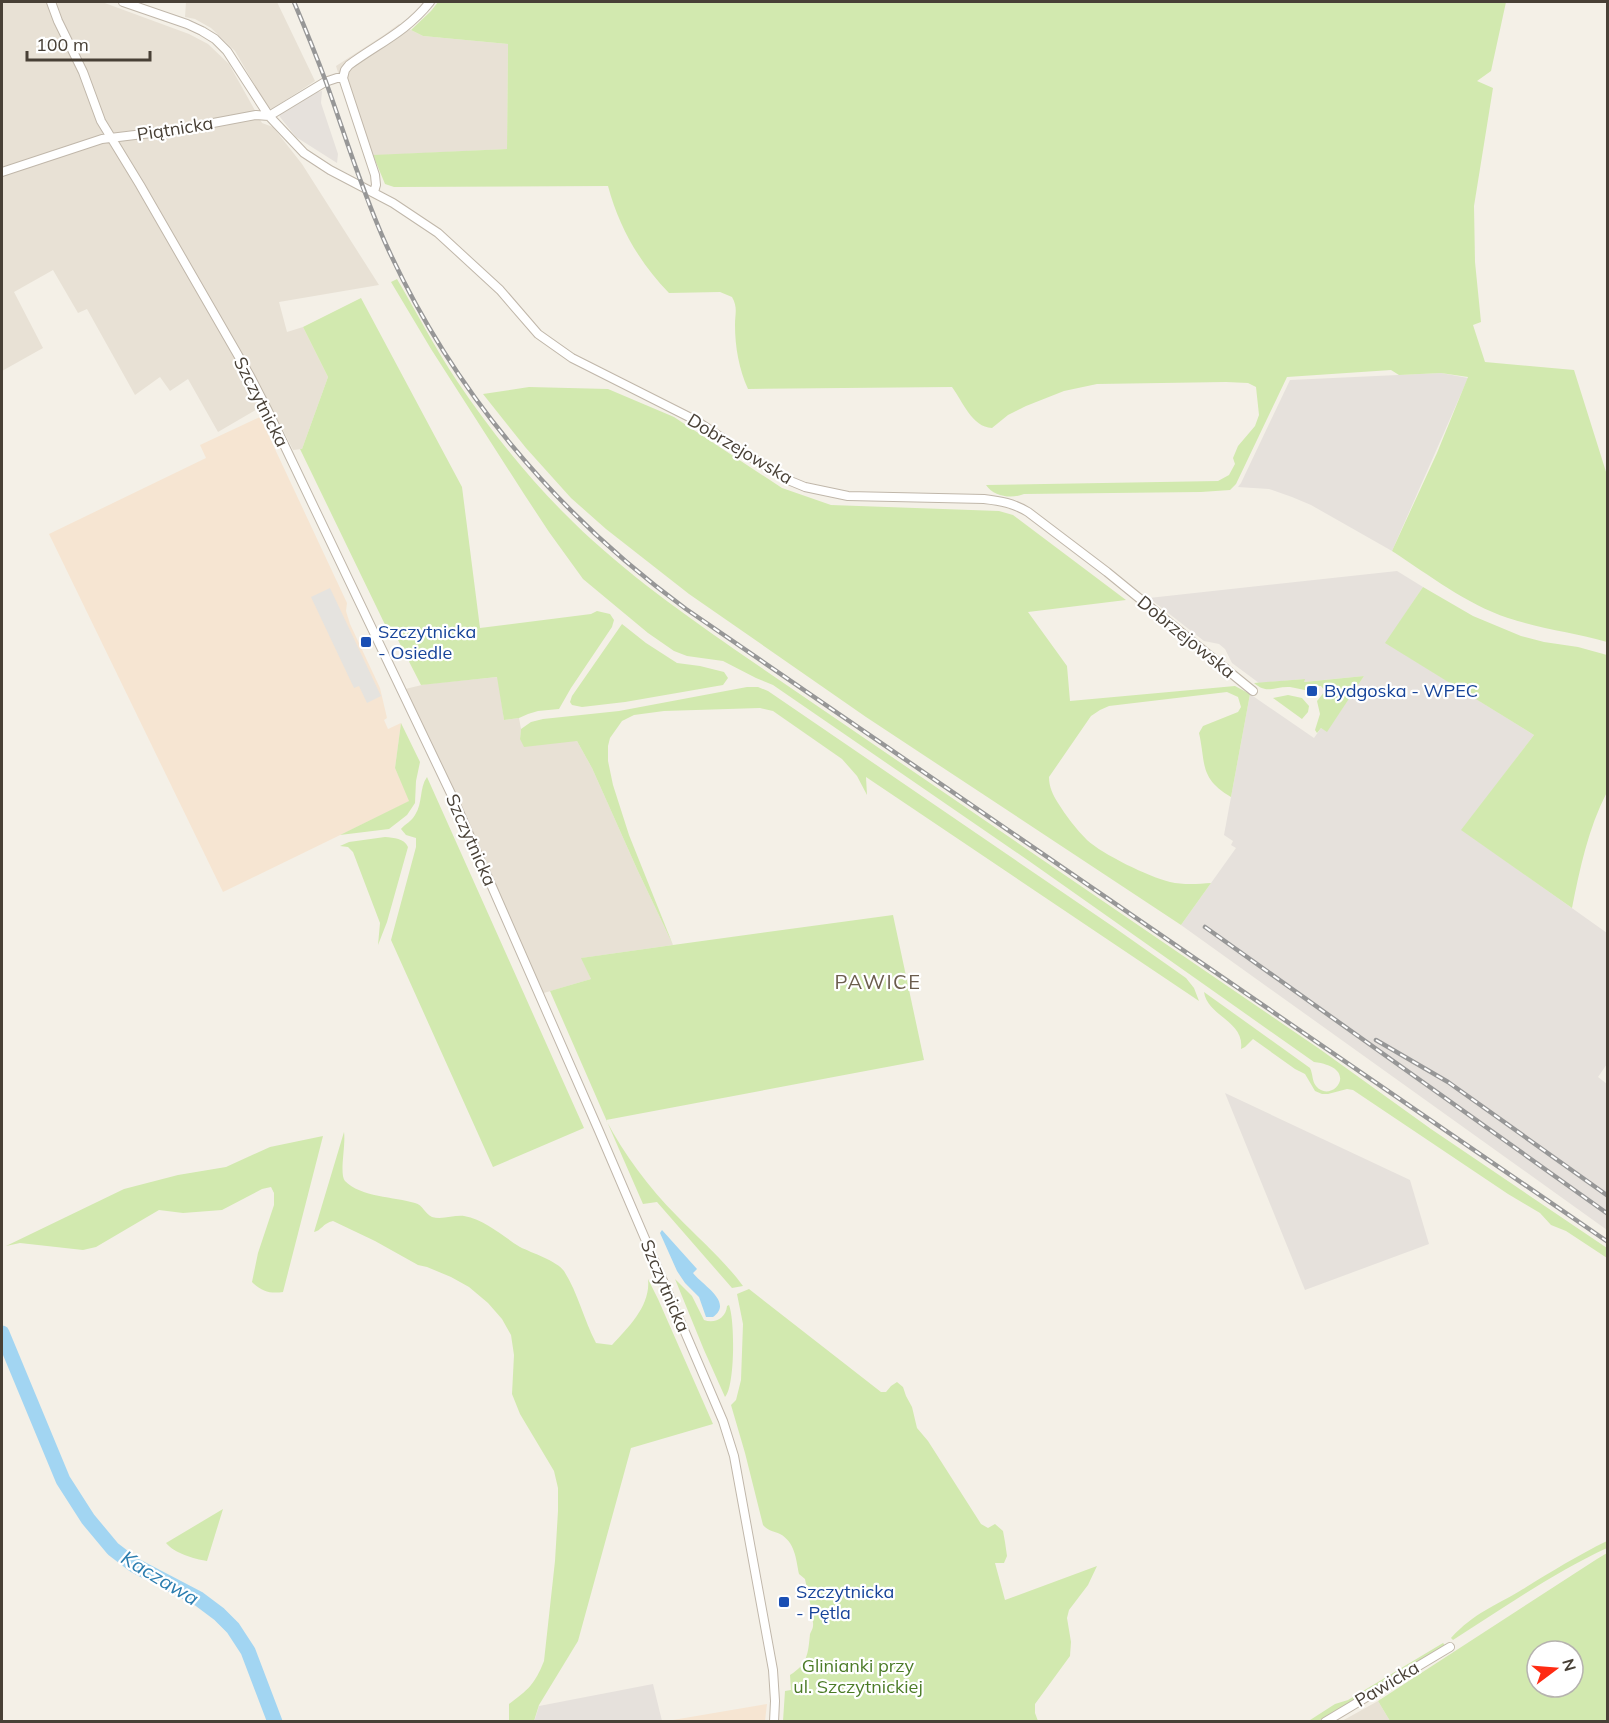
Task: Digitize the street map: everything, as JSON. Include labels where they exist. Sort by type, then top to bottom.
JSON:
[{"type":"street","name":"Szczytnicka","points":[[51,2],[111,138],[250,376],[272,418],[454,800],[723,1421],[736,1466],[773,1670],[774,1722]]},
{"type":"street","name":"Dobrzejowska","points":[[123,2],[187,24],[215,39],[232,58],[269,116],[304,153],[393,202],[438,233],[500,290],[538,334],[572,358],[695,420],[788,480],[805,487],[848,496],[984,499],[1016,505],[1107,572],[1253,691]]},
{"type":"street","points":[[374,192],[375,175],[343,78],[345,70],[404,28],[430,2]]},
{"type":"street","name":"Piątnicka","points":[[2,172],[102,139],[176,130],[256,115],[269,116],[325,82],[343,78]]},
{"type":"street","name":"Pawicka","points":[[1325,1722],[1450,1647]]},
{"type":"shaded area","points":[[2,2],[102,2],[189,34],[208,44],[229,64],[262,123],[273,127],[302,164],[379,285],[279,302],[287,332],[303,327],[328,377],[302,449],[293,450],[269,402],[218,432],[188,379],[170,391],[160,377],[135,395],[87,309],[78,313],[53,270],[14,292],[43,348],[2,371]]},
{"type":"shaded area","points":[[186,2],[277,2],[315,81],[272,109],[268,108],[235,51],[211,28],[195,19],[185,17]]},
{"type":"shaded area","points":[[399,24],[423,36],[508,44],[507,149],[364,156],[336,66]]},
{"type":"shaded area","points":[[322,91],[321,103],[338,154],[337,163],[296,137],[279,114],[312,93]]},
{"type":"shaded area","points":[[1441,373],[1468,378],[1392,551],[1311,505],[1292,497],[1269,489],[1238,487],[1290,380]]},
{"type":"shaded area","points":[[260,417],[347,603],[346,611],[350,624],[380,688],[387,718],[384,720],[388,729],[401,723],[395,768],[410,801],[223,892],[49,534],[206,458],[200,445]]},
{"type":"shaded area","points":[[1397,571],[1423,587],[1386,643],[1534,735],[1462,830],[1607,933],[1607,1064],[1598,1077],[1607,1084],[1607,1230],[1181,925],[1236,848],[1231,845],[1233,841],[1224,835],[1250,694],[1314,738],[1321,728],[1327,731],[1364,676],[1303,682],[1304,679],[1259,683],[1232,663],[1225,649],[1219,644],[1204,641],[1149,598]]},
{"type":"shaded area","points":[[330,588],[381,696],[367,703],[359,686],[354,688],[311,597]]},
{"type":"shaded area","points":[[498,677],[504,720],[519,718],[520,739],[577,741],[592,768],[673,945],[582,958],[591,979],[537,995],[397,691],[426,684]]},
{"type":"shaded area","points":[[1225,1093],[1410,1180],[1429,1244],[1305,1290]]},
{"type":"shaded area","points":[[653,1684],[662,1721],[534,1722],[539,1706]]},
{"type":"shaded area","points":[[1378,1701],[1390,1721],[1342,1721]]},
{"type":"shaded area","points":[[767,1704],[765,1721],[667,1721]]},
{"type":"green space","points":[[438,2],[1506,2],[1491,71],[1477,81],[1493,88],[1474,206],[1475,262],[1481,322],[1473,325],[1485,362],[1574,370],[1607,475],[1607,642],[1533,625],[1492,612],[1448,588],[1392,551],[1437,453],[1468,377],[1441,373],[1399,375],[1391,370],[1287,377],[1236,484],[1230,490],[1024,494],[1009,497],[994,492],[986,485],[1218,481],[1229,475],[1235,464],[1233,458],[1238,446],[1255,426],[1259,415],[1256,387],[1248,383],[1226,382],[1097,384],[1064,391],[1026,406],[1008,415],[992,428],[985,427],[973,419],[952,387],[748,389],[738,358],[735,333],[736,308],[732,297],[720,292],[669,293],[648,269],[631,243],[618,216],[608,186],[394,187],[385,184],[373,155],[507,149],[508,44],[423,36],[411,30]]},
{"type":"green space","points":[[397,279],[449,369],[507,449],[563,512],[624,568],[734,649],[1607,1248],[1607,1258],[1566,1231],[1551,1225],[1540,1213],[1353,1090],[1322,1094],[1315,1091],[1305,1074],[1253,1039],[1241,1049],[1241,1039],[1237,1032],[1212,1007],[1204,992],[1310,1068],[1316,1086],[1322,1091],[1329,1091],[1339,1083],[1340,1077],[1337,1071],[1314,1062],[1029,861],[773,685],[723,661],[687,656],[674,651],[648,633],[583,579],[549,532],[431,349],[391,282]]},
{"type":"green space","points":[[361,298],[462,487],[480,628],[591,614],[597,611],[610,614],[614,620],[612,627],[559,709],[538,711],[519,718],[504,720],[497,677],[421,685],[398,640],[391,637],[300,449],[302,449],[328,377],[303,327]]},
{"type":"green space","points":[[529,387],[608,389],[674,417],[782,488],[831,505],[999,511],[1013,515],[1126,600],[1028,612],[1067,666],[1070,701],[1235,686],[1250,694],[1231,797],[1209,777],[1199,733],[1203,726],[1238,712],[1241,707],[1238,697],[1227,692],[1109,706],[1100,710],[1091,716],[1049,777],[1053,794],[1068,818],[1087,840],[1103,852],[1138,870],[1170,882],[1211,883],[1181,925],[866,717],[689,594],[606,529],[571,498],[526,448],[483,394]]},
{"type":"green space","points":[[1423,587],[1473,616],[1521,636],[1607,655],[1607,792],[1590,834],[1572,908],[1461,830],[1534,735],[1385,643]]},
{"type":"green space","points":[[622,624],[677,663],[724,672],[728,678],[723,685],[625,702],[582,707],[572,705],[570,702],[572,696]]},
{"type":"green space","points":[[1364,676],[1327,732],[1321,728],[1317,733],[1315,730],[1320,714],[1317,701],[1325,691],[1321,686],[1315,686],[1309,691],[1290,687],[1263,689],[1254,683],[1305,679],[1304,682]]},
{"type":"green space","points":[[747,687],[758,687],[768,691],[1186,978],[1194,988],[1199,1001],[866,777],[867,795],[857,776],[842,759],[773,711],[760,708],[664,711],[634,715],[622,721],[610,738],[608,761],[613,785],[629,835],[673,945],[592,768],[577,741],[524,747],[520,739],[521,729],[531,722],[543,719],[619,711]]},
{"type":"green space","points":[[1288,695],[1302,698],[1309,706],[1308,712],[1302,719],[1273,698]]},
{"type":"green space","points":[[401,723],[420,762],[415,803],[407,815],[389,829],[340,835],[409,801],[395,768]]},
{"type":"green space","points":[[427,777],[584,1128],[493,1167],[391,940],[416,847],[416,838],[406,835],[401,829],[412,819],[419,806]]},
{"type":"green space","points":[[385,837],[401,840],[408,847],[387,922],[378,945],[380,923],[353,852],[348,847],[340,846],[349,842]]},
{"type":"green space","points":[[893,915],[924,1060],[606,1120],[550,991],[591,979],[581,958]]},
{"type":"green space","points":[[608,1123],[647,1182],[677,1216],[720,1258],[743,1286],[732,1288],[657,1202],[643,1204]]},
{"type":"green space","points":[[344,1132],[343,1177],[345,1181],[368,1193],[418,1204],[432,1217],[472,1218],[520,1247],[561,1267],[569,1279],[596,1343],[612,1345],[632,1323],[646,1298],[648,1279],[713,1424],[631,1448],[578,1641],[539,1705],[534,1721],[509,1721],[509,1704],[530,1686],[544,1661],[555,1561],[558,1488],[554,1471],[520,1414],[512,1394],[514,1355],[511,1335],[502,1319],[488,1303],[469,1287],[451,1277],[418,1265],[333,1221],[314,1232]]},
{"type":"green space","points":[[323,1136],[283,1292],[266,1291],[252,1282],[258,1253],[274,1205],[274,1193],[271,1187],[262,1189],[222,1210],[183,1213],[159,1210],[96,1247],[83,1250],[20,1243],[6,1246],[124,1189],[178,1175],[226,1167],[270,1147]]},
{"type":"green space","points":[[675,1279],[692,1296],[704,1320],[719,1319],[725,1314],[729,1305],[733,1353],[731,1381],[725,1397],[704,1350]]},
{"type":"green space","name":"Glinianki przy ul. Szczytnickiej","points":[[749,1289],[881,1392],[886,1392],[897,1382],[903,1387],[912,1407],[917,1428],[928,1441],[981,1524],[988,1528],[995,1524],[1003,1531],[1007,1556],[1004,1563],[995,1563],[1005,1600],[1097,1566],[1088,1585],[1069,1610],[1067,1618],[1071,1642],[1070,1656],[1035,1704],[1038,1721],[783,1721],[785,1691],[791,1690],[790,1675],[806,1658],[813,1622],[805,1579],[799,1574],[792,1546],[785,1537],[763,1525],[731,1405],[736,1400],[741,1380],[743,1324],[737,1294]]},
{"type":"green space","points":[[223,1509],[207,1561],[179,1553],[166,1543]]},
{"type":"green space","points":[[1607,1541],[1607,1548],[1509,1603],[1453,1640],[1451,1638],[1485,1610]]},
{"type":"green space","points":[[1607,1553],[1607,1721],[1390,1721],[1378,1701]]},
{"type":"green space","points":[[1443,1643],[1446,1646],[1318,1721],[1307,1722],[1335,1704],[1348,1700]]},
{"type":"water","points":[[662,1230],[697,1269],[693,1273],[718,1300],[719,1311],[713,1317],[706,1317],[699,1297],[677,1271],[660,1233]]},
{"type":"waterway","name":"Kaczawa","points":[[2,1333],[63,1480],[88,1519],[113,1549],[134,1565],[199,1599],[233,1628],[248,1651],[275,1722]]},
{"type":"railway","points":[[294,2],[384,240],[411,294],[441,347],[474,397],[551,490],[593,532],[638,572],[686,609],[1608,1242]]},
{"type":"railway","points":[[1205,927],[1608,1214]]},
{"type":"railway","points":[[1376,1040],[1448,1082],[1608,1196]]},
{"type":"place","name":"Szczytnicka - Osiedle","points":[[366,642]]},
{"type":"place","name":"Bydgoska - WPEC","points":[[1312,691]]},
{"type":"place","name":"Szczytnicka - Pętla","points":[[784,1602]]},
{"type":"district","name":"PAWICE","points":[[878,982]]}]
